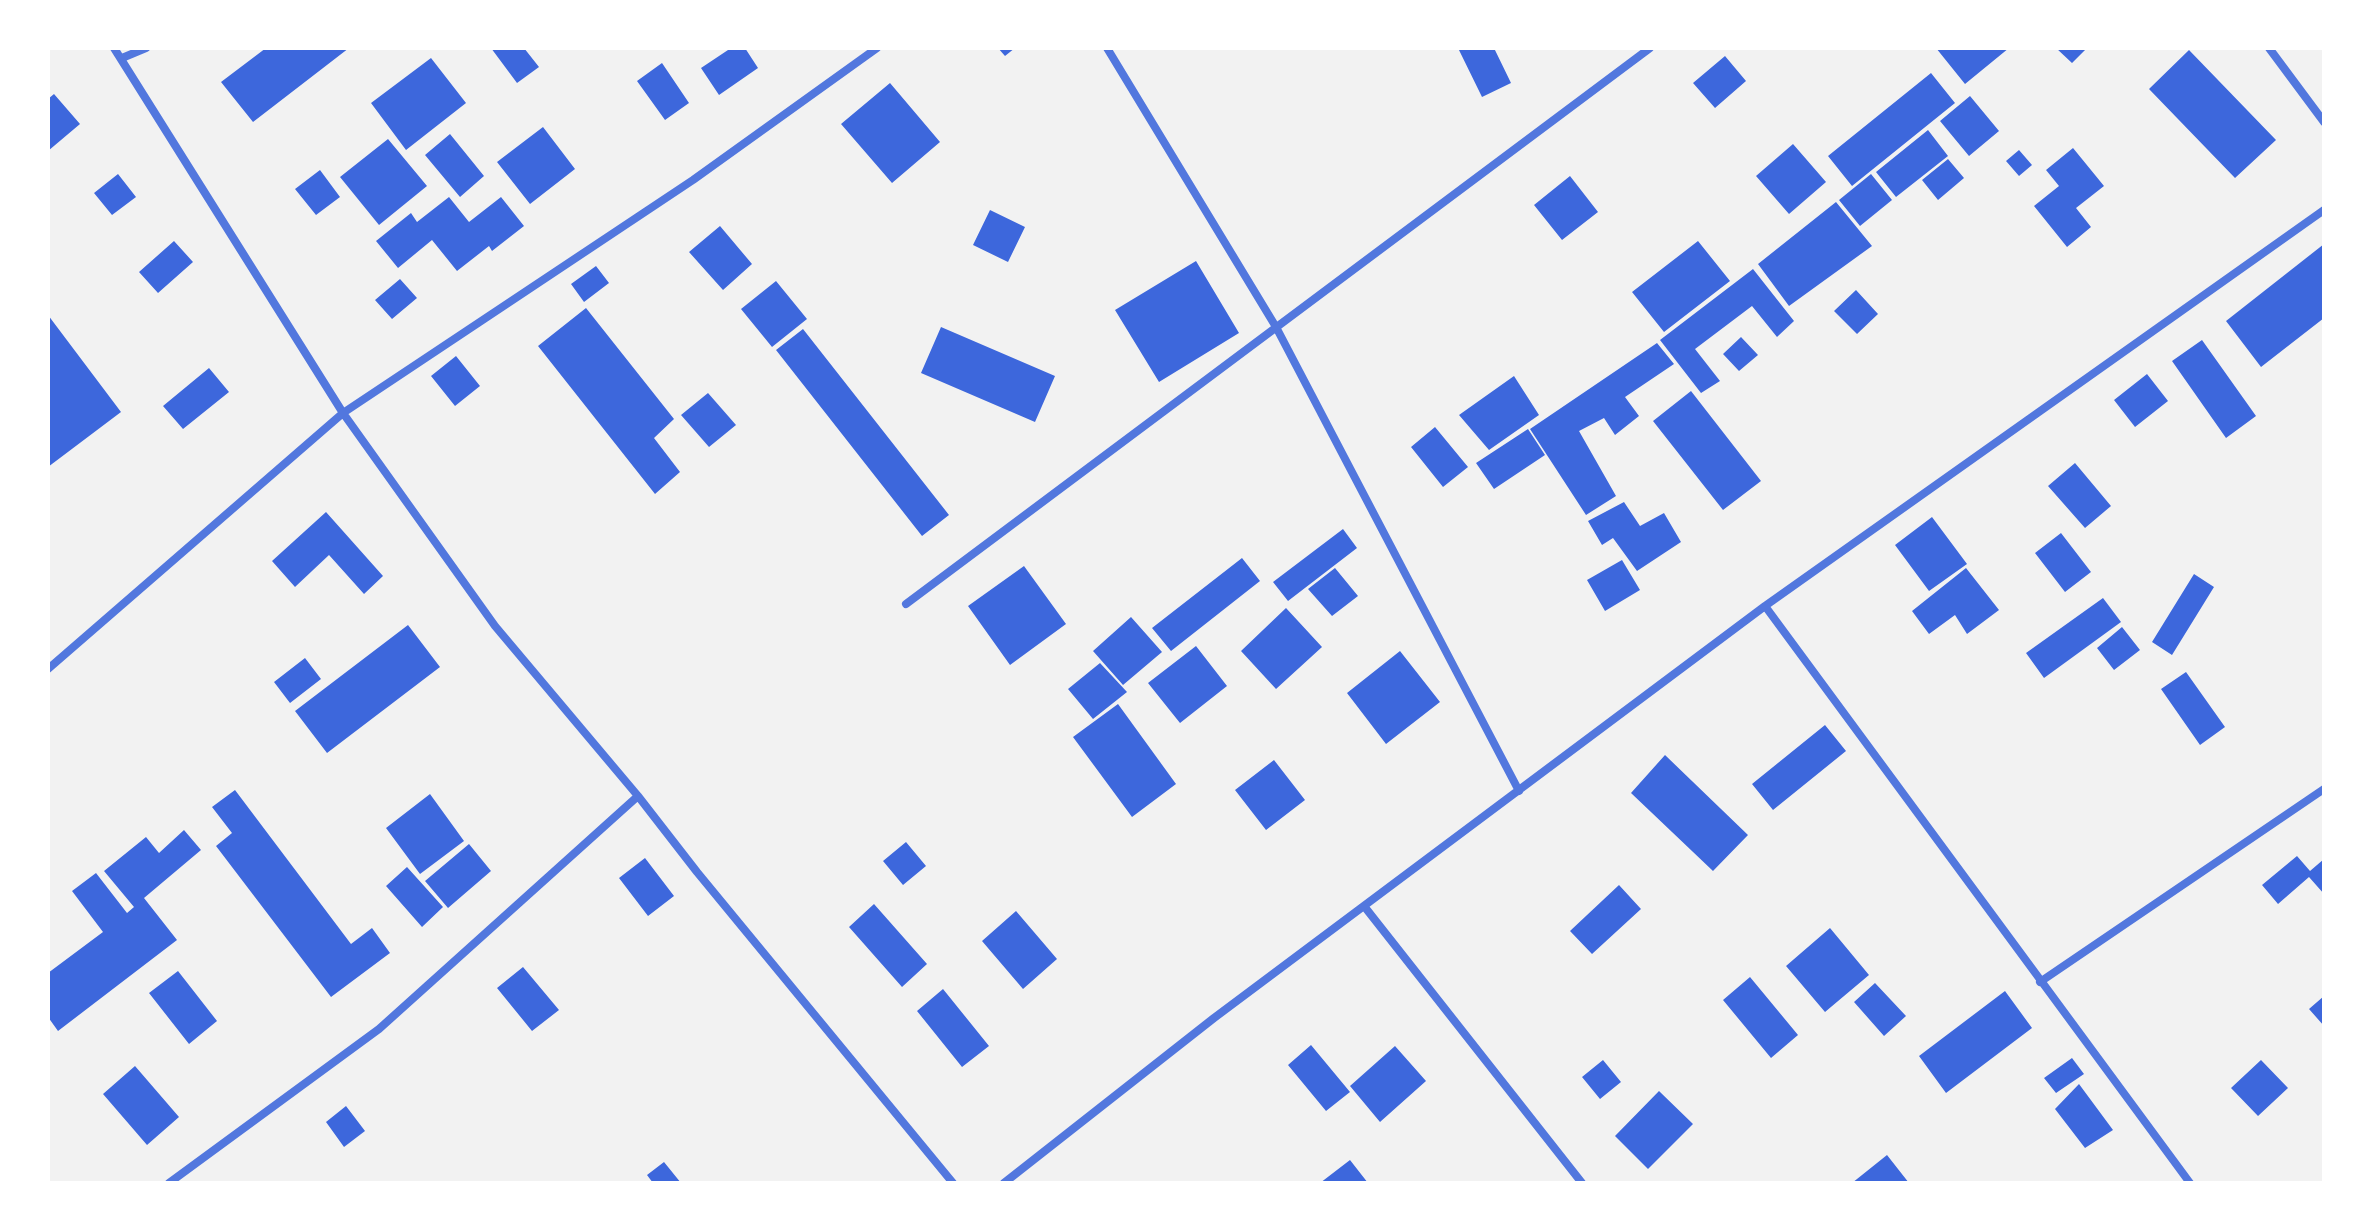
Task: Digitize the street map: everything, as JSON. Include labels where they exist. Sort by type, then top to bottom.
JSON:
[{"type":"street","points":[[114,48],[343,413],[495,626],[638,796],[953,1183]]},
{"type":"street","points":[[122,58],[146,48]]},
{"type":"street","points":[[48,669],[343,413],[693,180],[877,48]]},
{"type":"street","points":[[1107,48],[1276,327],[1519,791]]},
{"type":"street","points":[[906,604],[1650,48]]},
{"type":"street","points":[[2269,48],[2324,122]]},
{"type":"street","points":[[1004,1183],[1214,1018],[1765,606],[2324,210]]},
{"type":"street","points":[[1765,606],[2190,1183]]},
{"type":"street","points":[[2040,982],[2324,789]]},
{"type":"street","points":[[169,1183],[379,1029],[638,796]]},
{"type":"street","points":[[1364,906],[1582,1183]]},
{"type":"building","points":[[266,48],[349,48],[253,122],[221,82]]},
{"type":"building","points":[[491,48],[524,48],[539,67],[517,83]]},
{"type":"building","points":[[731,48],[745,48],[758,68],[719,95],[701,68]]},
{"type":"building","points":[[998,48],[1015,48],[1005,56]]},
{"type":"building","points":[[1458,48],[1494,48],[1511,83],[1482,97]]},
{"type":"building","points":[[1936,48],[2009,48],[1965,84]]},
{"type":"building","points":[[2056,48],[2087,48],[2072,63]]},
{"type":"building","points":[[2189,50],[2276,140],[2235,178],[2149,89]]},
{"type":"building","points":[[1725,56],[1746,81],[1715,108],[1693,83]]},
{"type":"building","points":[[431,58],[466,103],[406,150],[371,103]]},
{"type":"building","points":[[662,63],[689,103],[665,120],[637,81]]},
{"type":"building","points":[[1931,73],[1955,103],[1852,186],[1828,156]]},
{"type":"building","points":[[890,83],[940,142],[892,183],[841,124]]},
{"type":"building","points":[[54,94],[80,124],[48,151],[48,99]]},
{"type":"building","points":[[1970,96],[1999,131],[1969,156],[1940,121]]},
{"type":"building","points":[[543,127],[575,169],[530,204],[497,162]]},
{"type":"building","points":[[1928,130],[1948,156],[1896,197],[1876,172]]},
{"type":"building","points":[[450,134],[484,176],[460,197],[425,155]]},
{"type":"building","points":[[388,139],[427,186],[379,225],[340,177]]},
{"type":"building","points":[[1793,144],[1826,182],[1789,214],[1756,176]]},
{"type":"building","points":[[2073,148],[2104,186],[2076,208],[2091,227],[2067,247],[2034,206],[2059,186],[2046,170]]},
{"type":"building","points":[[2019,150],[2032,165],[2019,176],[2006,161]]},
{"type":"building","points":[[1948,159],[1964,178],[1938,200],[1922,180]]},
{"type":"building","points":[[320,170],[340,197],[316,215],[295,189]]},
{"type":"building","points":[[118,174],[136,197],[112,215],[94,193]]},
{"type":"building","points":[[1871,174],[1892,200],[1860,226],[1839,200]]},
{"type":"building","points":[[1570,176],[1598,212],[1562,240],[1534,205]]},
{"type":"building","points":[[449,197],[469,222],[501,197],[524,226],[492,251],[489,246],[457,271],[432,240],[398,268],[376,241],[411,213],[417,222]]},
{"type":"building","points":[[1836,202],[1872,246],[1789,306],[1758,264]]},
{"type":"building","points":[[990,210],[1025,227],[1008,262],[973,245]]},
{"type":"building","points":[[720,226],[752,264],[723,290],[689,252]]},
{"type":"building","points":[[174,241],[193,262],[158,293],[139,272]]},
{"type":"building","points":[[1698,241],[1730,281],[1664,332],[1632,292]]},
{"type":"building","points":[[2324,244],[2324,318],[2261,367],[2226,321]]},
{"type":"building","points":[[1196,261],[1239,333],[1159,382],[1115,310]]},
{"type":"building","points":[[596,266],[609,283],[584,302],[571,284]]},
{"type":"building","points":[[1753,269],[1794,321],[1777,337],[1752,306],[1695,349],[1720,381],[1701,393],[1660,340]]},
{"type":"building","points":[[400,279],[417,298],[392,319],[375,300]]},
{"type":"building","points":[[776,281],[807,319],[772,347],[741,309]]},
{"type":"building","points":[[1856,290],[1878,314],[1857,334],[1834,311]]},
{"type":"building","points":[[586,308],[674,419],[654,438],[680,472],[655,494],[538,346]]},
{"type":"building","points":[[48,315],[121,412],[48,467]]},
{"type":"building","points":[[941,327],[1055,376],[1035,422],[921,373]]},
{"type":"building","points":[[803,329],[949,515],[922,536],[776,350]]},
{"type":"building","points":[[1741,337],[1758,355],[1739,371],[1723,354]]},
{"type":"building","points":[[2202,340],[2256,416],[2226,438],[2172,361]]},
{"type":"building","points":[[1657,343],[1674,364],[1625,397],[1639,416],[1615,435],[1604,418],[1579,431],[1616,496],[1586,515],[1530,429]]},
{"type":"building","points":[[456,356],[480,386],[455,406],[431,376]]},
{"type":"building","points":[[209,368],[229,392],[183,429],[163,406]]},
{"type":"building","points":[[2147,374],[2168,401],[2135,427],[2114,400]]},
{"type":"building","points":[[1514,376],[1539,415],[1489,450],[1459,415]]},
{"type":"building","points":[[1691,391],[1761,481],[1723,510],[1653,421]]},
{"type":"building","points":[[708,393],[736,425],[709,447],[681,415]]},
{"type":"building","points":[[1435,427],[1468,467],[1443,487],[1411,447]]},
{"type":"building","points":[[1528,429],[1545,455],[1494,489],[1476,463]]},
{"type":"building","points":[[2075,463],[2111,506],[2085,528],[2048,486]]},
{"type":"building","points":[[1624,502],[1640,526],[1664,513],[1681,542],[1637,571],[1613,538],[1602,545],[1588,521]]},
{"type":"building","points":[[326,512],[383,576],[364,594],[329,555],[295,587],[272,561]]},
{"type":"building","points":[[1932,517],[1967,564],[1929,591],[1895,545]]},
{"type":"building","points":[[1343,529],[1357,548],[1288,601],[1273,582]]},
{"type":"building","points":[[2061,533],[2091,572],[2065,592],[2035,553]]},
{"type":"building","points":[[1242,558],[1260,581],[1171,651],[1152,628]]},
{"type":"building","points":[[1622,560],[1640,590],[1605,611],[1587,580]]},
{"type":"building","points":[[1024,566],[1066,624],[1010,665],[968,606]]},
{"type":"building","points":[[1335,568],[1358,596],[1332,616],[1308,589]]},
{"type":"building","points":[[1966,568],[1999,610],[1967,634],[1955,615],[1929,634],[1912,611]]},
{"type":"building","points":[[2194,574],[2214,587],[2172,655],[2152,642]]},
{"type":"building","points":[[2103,598],[2121,622],[2044,678],[2026,653]]},
{"type":"building","points":[[1286,608],[1322,647],[1276,689],[1241,651]]},
{"type":"building","points":[[1131,617],[1162,652],[1123,685],[1093,651]]},
{"type":"building","points":[[408,625],[440,667],[327,753],[295,711]]},
{"type":"building","points":[[2122,627],[2140,650],[2114,670],[2097,648]]},
{"type":"building","points":[[1196,646],[1227,686],[1180,723],[1148,683]]},
{"type":"building","points":[[1400,651],[1440,702],[1386,744],[1347,693]]},
{"type":"building","points":[[305,658],[321,679],[290,703],[274,682]]},
{"type":"building","points":[[1100,663],[1127,692],[1093,719],[1068,689]]},
{"type":"building","points":[[2186,672],[2225,727],[2200,745],[2161,689]]},
{"type":"building","points":[[1118,704],[1176,784],[1132,817],[1073,737]]},
{"type":"building","points":[[1825,725],[1846,751],[1773,810],[1752,784]]},
{"type":"building","points":[[1665,755],[1748,835],[1713,871],[1631,793]]},
{"type":"building","points":[[1274,760],[1305,800],[1266,830],[1235,790]]},
{"type":"building","points":[[235,790],[351,944],[372,928],[390,953],[331,997],[216,846],[232,833],[212,807]]},
{"type":"building","points":[[430,794],[464,841],[420,874],[386,828]]},
{"type":"building","points":[[184,830],[201,850],[144,898],[177,940],[58,1031],[48,1017],[48,973],[103,932],[72,891],[96,873],[127,913],[134,907],[104,871],[146,837],[159,853]]},
{"type":"building","points":[[906,842],[926,866],[903,885],[883,861]]},
{"type":"building","points":[[469,844],[491,871],[448,908],[425,881]]},
{"type":"building","points":[[2297,856],[2310,871],[2324,859],[2324,894],[2309,877],[2278,904],[2262,885]]},
{"type":"building","points":[[645,858],[674,896],[648,916],[619,878]]},
{"type":"building","points":[[407,867],[443,907],[422,927],[386,886]]},
{"type":"building","points":[[1619,885],[1641,909],[1592,954],[1570,931]]},
{"type":"building","points":[[874,904],[927,964],[902,987],[849,927]]},
{"type":"building","points":[[1016,911],[1057,959],[1023,989],[982,941]]},
{"type":"building","points":[[1830,928],[1869,975],[1825,1012],[1786,966]]},
{"type":"building","points":[[523,967],[559,1010],[532,1031],[497,988]]},
{"type":"building","points":[[178,971],[217,1021],[189,1044],[149,993]]},
{"type":"building","points":[[1750,977],[1798,1035],[1771,1058],[1723,1000]]},
{"type":"building","points":[[1875,983],[1906,1016],[1884,1036],[1854,1002]]},
{"type":"building","points":[[943,989],[989,1046],[962,1067],[917,1011]]},
{"type":"building","points":[[2005,991],[2032,1028],[1946,1093],[1919,1056]]},
{"type":"building","points":[[2324,996],[2324,1026],[2309,1009]]},
{"type":"building","points":[[1311,1045],[1350,1092],[1326,1111],[1288,1065]]},
{"type":"building","points":[[1395,1046],[1426,1081],[1380,1122],[1350,1086]]},
{"type":"building","points":[[2072,1058],[2084,1074],[2056,1093],[2044,1078]]},
{"type":"building","points":[[1603,1060],[1621,1082],[1600,1099],[1582,1077]]},
{"type":"building","points":[[2261,1060],[2288,1088],[2258,1116],[2231,1088]]},
{"type":"building","points":[[135,1066],[179,1117],[147,1145],[103,1094]]},
{"type":"building","points":[[2079,1084],[2113,1130],[2085,1148],[2055,1109]]},
{"type":"building","points":[[1659,1091],[1693,1124],[1648,1169],[1615,1136]]},
{"type":"building","points":[[346,1106],[365,1131],[344,1147],[326,1122]]},
{"type":"building","points":[[1887,1155],[1909,1183],[1852,1183]]},
{"type":"building","points":[[1350,1160],[1368,1183],[1320,1183]]},
{"type":"building","points":[[664,1162],[681,1183],[653,1183],[647,1175]]}]
